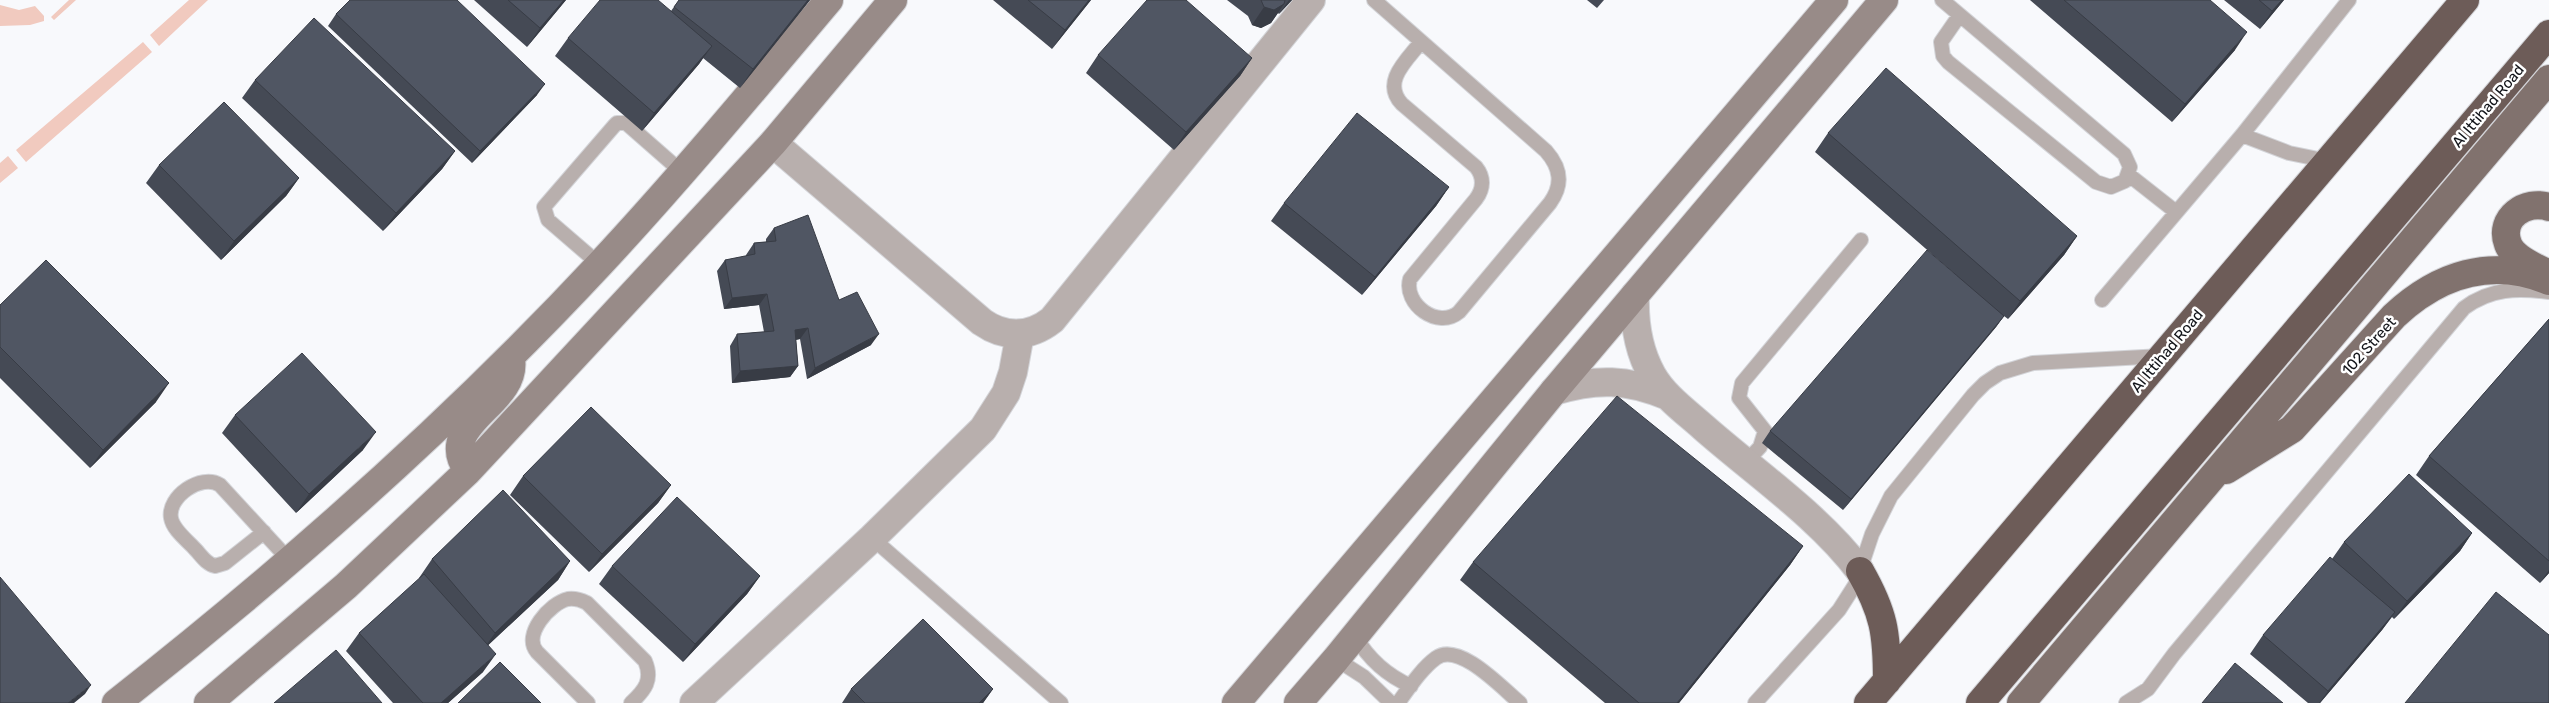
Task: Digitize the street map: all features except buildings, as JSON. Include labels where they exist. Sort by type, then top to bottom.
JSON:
[{"type":"highway","name":"Al Ittihad Road","points":[[1868,703],[2465,0]]},
{"type":"highway","name":"Al Ittihad Road","points":[[1980,703],[2549,34]]},
{"type":"highway","points":[[1860,571],[1878,602],[1884,627],[1887,681]]},
{"type":"main road","points":[[2021,703],[2549,79]]},
{"type":"main road","points":[[2549,207],[2536,204],[2524,206],[2515,213],[2508,223],[2506,234],[2508,246],[2515,255],[2549,274]]},
{"type":"main road","name":"102 Street","points":[[2211,478],[2261,450],[2292,429],[2394,316],[2412,299],[2433,286],[2456,276],[2480,271],[2526,273],[2549,281]]},
{"type":"street","points":[[116,703],[197,640],[290,561],[365,494],[511,356],[683,173],[829,0]]},
{"type":"street","points":[[208,703],[346,586],[468,471],[773,143],[893,0]]},
{"type":"street","points":[[773,143],[993,330],[1006,334],[1020,334],[1037,330],[1052,320],[1310,0]]},
{"type":"street","points":[[1236,703],[1834,0]]},
{"type":"street","points":[[1298,703],[1355,636],[1554,391],[1884,0]]},
{"type":"street","points":[[1635,295],[1634,316],[1644,358],[1653,377],[1668,396],[1744,464],[1832,536],[1860,571]]},
{"type":"street","points":[[694,703],[872,538],[983,429],[996,412],[1006,393],[1013,372],[1020,334]]},
{"type":"street","points":[[468,471],[460,457],[460,441],[468,427],[504,388],[512,372],[511,356]]},
{"type":"street","points":[[1554,391],[1591,382],[1622,382],[1644,386],[1668,396]]},
{"type":"lane","points":[[1374,0],[1546,152],[1558,167],[1560,176],[1556,195],[1550,203],[1459,312],[1444,319],[1433,317],[1412,299],[1409,293],[1410,279],[1476,199],[1482,186],[1482,179],[1476,167],[1402,104],[1394,92],[1394,78],[1421,42]]},
{"type":"lane","points":[[1942,0],[2124,154],[2128,160],[2129,175],[2176,212]]},
{"type":"lane","points":[[2102,300],[2242,135],[2349,0]]},
{"type":"lane","points":[[1960,16],[1941,42],[1943,56],[1948,62],[2103,186],[2118,186],[2129,175]]},
{"type":"lane","points":[[599,264],[548,220],[544,211],[546,203],[614,126],[621,122],[626,123],[683,173]]},
{"type":"lane","points":[[2242,135],[2289,153],[2328,161]]},
{"type":"lane","points":[[1744,464],[1760,447],[1765,431],[1739,398],[1742,383],[1861,240]]},
{"type":"lane","points":[[2126,703],[2148,689],[2174,654],[2464,308],[2495,292],[2526,289],[2549,292]]},
{"type":"lane","points":[[1755,703],[1829,622],[1855,585],[1872,534],[1891,496],[1985,383],[2016,366],[2033,363],[2163,356]]},
{"type":"lane","points":[[264,532],[224,563],[215,566],[206,562],[177,529],[173,523],[171,510],[179,498],[196,483],[202,481],[215,482],[264,532],[290,561]]},
{"type":"lane","points":[[872,538],[1061,703]]},
{"type":"lane","points":[[588,703],[537,652],[532,644],[532,633],[538,623],[556,605],[568,599],[581,600],[587,603],[645,661],[648,668],[648,683],[631,703]]},
{"type":"lane","points":[[1355,636],[1374,661],[1394,677],[1411,686]]},
{"type":"lane","points":[[1398,703],[1437,658],[1450,654],[1465,658],[1520,703]]},
{"type":"lane","points":[[1336,659],[1364,677],[1392,703]]},
{"type":"shaded area","points":[[69,0],[76,0],[54,20],[51,17]]},
{"type":"shaded area","points":[[189,0],[208,0],[159,46],[150,35]]},
{"type":"shaded area","points":[[0,5],[19,10],[35,6],[44,16],[44,21],[30,25],[0,26]]},
{"type":"shaded area","points":[[143,42],[152,52],[26,162],[16,150]]},
{"type":"shaded area","points":[[8,156],[18,168],[0,183],[0,163]]}]
